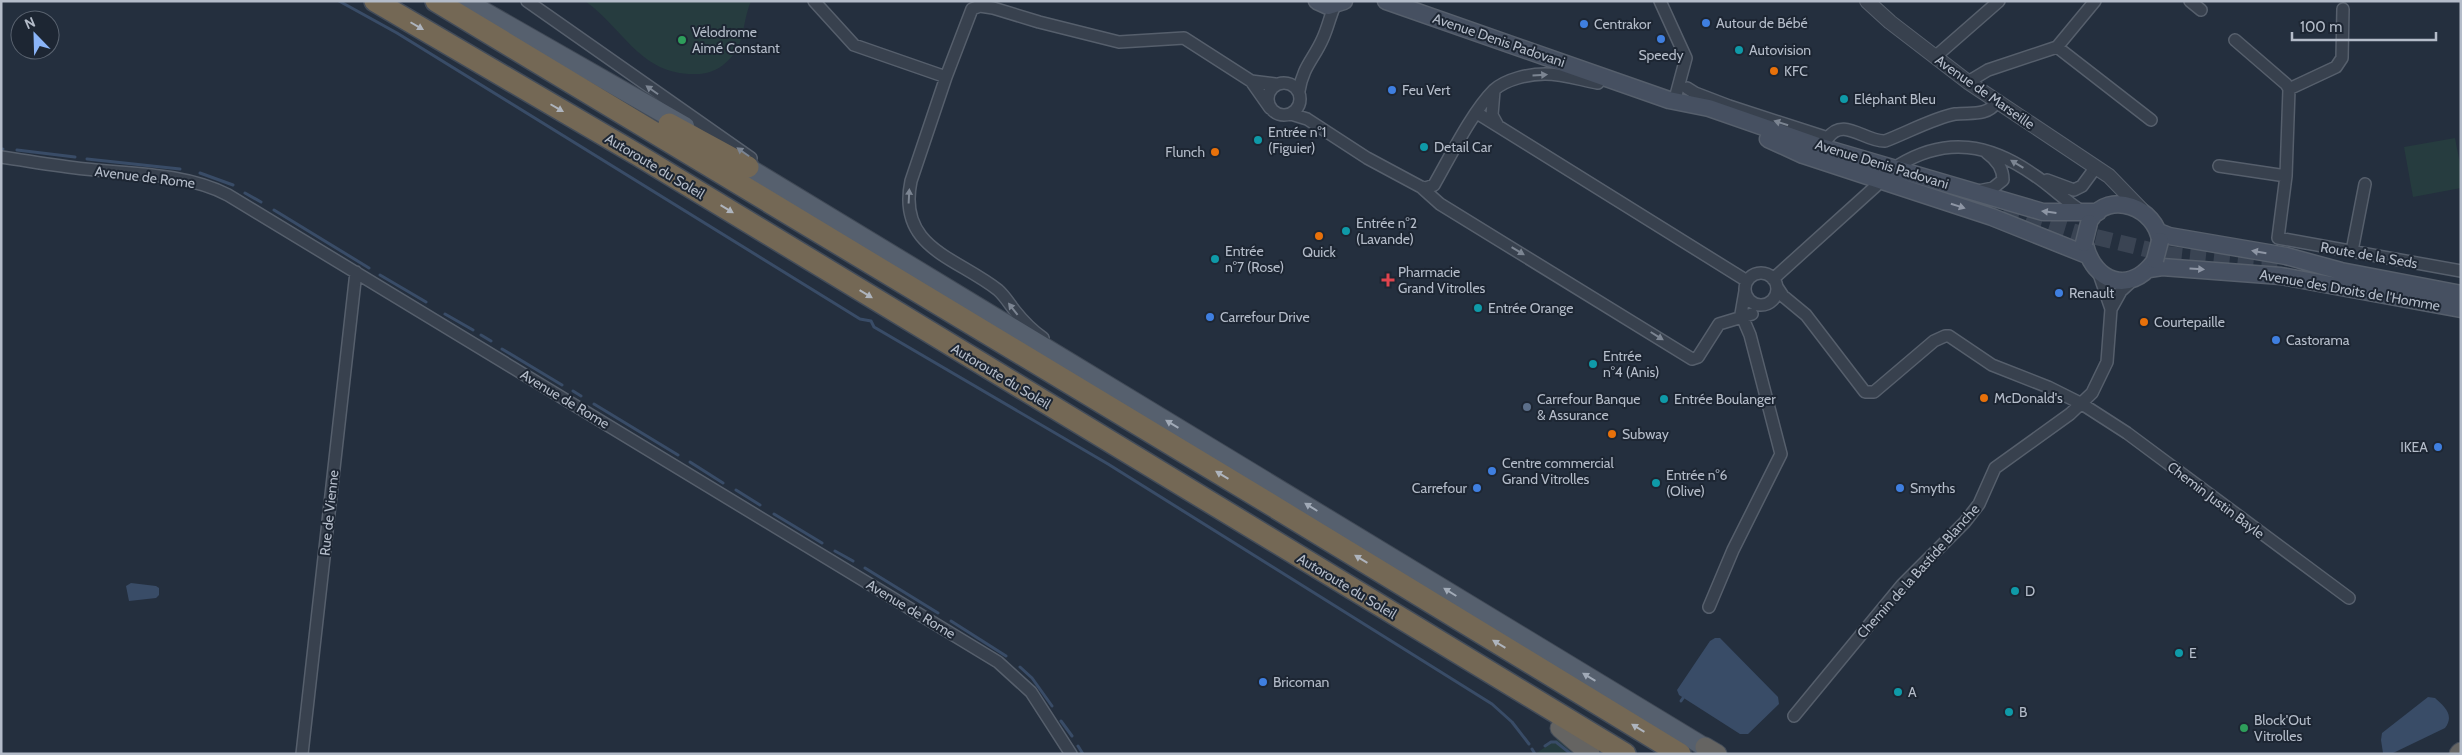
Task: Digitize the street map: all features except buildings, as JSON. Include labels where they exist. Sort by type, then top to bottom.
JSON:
[{"type":"highway","name":"Autoroute du Soleil","points":[[375,1],[638,155],[1625,754]]},
{"type":"highway","name":"Autoroute du Soleil","points":[[436,1],[1260,498],[1680,754]]},
{"type":"highway","points":[[443,1],[748,167]]},
{"type":"highway","points":[[1381,606],[1456,660],[1600,754]]},
{"type":"highway","points":[[1560,728],[1590,754]]},
{"type":"main road","points":[[466,1],[648,104],[748,167],[1713,752]]},
{"type":"main road","name":"Avenue Denis Padovani","points":[[1386,1],[1703,112],[1803,155],[2086,249]]},
{"type":"main road","name":"Avenue Denis Padovani","points":[[1598,83],[1828,144],[2043,212],[2094,214]]},
{"type":"main road","points":[[1780,144],[1919,187],[1935,189],[1828,144]]},
{"type":"main road","points":[[2118,204],[2130,205],[2141,209],[2153,221],[2160,236],[2146,269],[2115,280],[2106,278],[2091,264],[2086,249],[2094,214],[2118,204]]},
{"type":"main road","name":"Avenue des Droits de l'Homme","points":[[2160,236],[2286,256],[2341,271],[2461,309]]},
{"type":"main road","name":"Avenue des Droits de l'Homme","points":[[2146,269],[2162,267],[2281,276],[2403,290],[2461,294]]},
{"type":"main road","points":[[2403,290],[2284,267],[2403,290]]},
{"type":"street","points":[[527,1],[854,231]]},
{"type":"street","points":[[814,1],[854,45],[946,77]]},
{"type":"street","points":[[1660,1],[1686,58],[1676,95],[1669,100]]},
{"type":"street","name":"Avenue de Marseille","points":[[1866,1],[1968,82],[2109,176],[2141,209]]},
{"type":"street","points":[[1936,57],[1999,1]]},
{"type":"street","points":[[1968,82],[1988,70],[2056,47],[2094,1]]},
{"type":"street","points":[[2190,1],[2200,10]]},
{"type":"street","points":[[1307,119],[1300,104],[1299,91],[1302,73],[1327,31],[1329,3]]},
{"type":"street","points":[[1150,410],[1036,333],[1000,292],[925,244],[915,228],[910,216],[908,196],[911,180],[968,17],[972,10],[980,6],[1129,43],[1175,37],[1191,41],[1251,81],[1274,112],[1280,115],[1291,114],[1307,119],[1367,158],[1421,187],[1440,204],[1692,359],[1698,357],[1719,324],[1747,316],[1776,296],[1775,283]]},
{"type":"street","points":[[2289,89],[2336,66],[2342,58],[2343,9]]},
{"type":"street","points":[[2219,166],[2286,176],[2289,89],[2286,84],[2235,40]]},
{"type":"street","points":[[2056,47],[2151,120]]},
{"type":"street","points":[[1274,112],[1269,100],[1279,83],[1302,73]]},
{"type":"street","points":[[1421,187],[1426,188],[1434,185],[1477,113],[1494,90],[1522,77],[1545,74],[1598,83]]},
{"type":"street","points":[[1682,76],[1703,112]]},
{"type":"street","points":[[1251,81],[1289,83],[1299,91]]},
{"type":"street","points":[[1688,88],[1695,93],[1828,144],[1837,129],[1844,128],[1877,142],[1886,141],[1953,114],[1982,113],[1992,108],[1997,102]]},
{"type":"street","points":[[1494,90],[1492,115],[1499,127]]},
{"type":"street","points":[[1291,114],[1300,104]]},
{"type":"street","points":[[1477,113],[1746,286],[1752,303],[1792,304]]},
{"type":"street","points":[[1899,164],[1920,153],[1953,145],[2004,156],[2036,175],[2074,190],[2082,186],[2096,167]]},
{"type":"street","points":[[1972,191],[1993,188],[2003,180],[2002,168],[1995,158],[1986,152]]},
{"type":"street","name":"Avenue de Rome","points":[[1,158],[181,179],[206,185],[228,195],[998,662],[1030,692],[1071,754]]},
{"type":"street","points":[[2036,175],[2067,202],[2094,214],[2110,202],[2112,194],[2109,176]]},
{"type":"street","name":"Route de la Seds","points":[[2286,176],[2278,238],[2461,271]]},
{"type":"street","points":[[2352,251],[2365,184]]},
{"type":"street","points":[[1775,283],[1876,186]]},
{"type":"street","points":[[2111,309],[2121,291],[2146,269]]},
{"type":"street","points":[[2098,271],[2111,309]]},
{"type":"street","name":"Rue de Vienne","points":[[302,754],[356,272]]},
{"type":"street","points":[[1709,607],[1733,550],[1781,454],[1750,335],[1747,316],[1741,305],[1746,286],[1758,273],[1767,274],[1792,304]]},
{"type":"street","name":"Chemin Justin Bayle","points":[[1792,304],[1806,315],[1866,392],[1874,392],[1934,340],[1945,336],[1954,338],[1992,365],[2048,387],[2082,404],[2127,433],[2349,598]]},
{"type":"street","name":"Chemin de la Bastide Blanche","points":[[1794,716],[1902,585],[1965,522],[1979,504],[1995,468],[2082,404],[2092,393],[2106,362],[2111,309]]},
{"type":"green space","name":"Vélodrome Aimé Constant","points":[[585,1],[751,1],[737,49],[725,64],[715,70],[697,74],[678,73],[662,68],[648,59]]},
{"type":"green space","points":[[2455,138],[2461,169],[2461,188],[2413,197],[2404,147]]},
{"type":"green space","points":[[1562,736],[1583,754],[1535,754]]},
{"type":"water","points":[[131,583],[156,586],[159,588],[159,595],[156,598],[129,601],[126,586]]},
{"type":"water","points":[[1720,638],[1778,697],[1779,704],[1748,734],[1740,734],[1679,695],[1677,690],[1710,641]]},
{"type":"water","points":[[2428,697],[2435,698],[2447,711],[2449,719],[2445,728],[2391,754],[2383,753],[2382,733]]},
{"type":"waterway","points":[[339,1],[397,33],[860,319],[871,321],[874,327],[1108,464],[1492,704],[1512,722],[1529,744]]},
{"type":"waterway","points":[[17,150],[75,157]]},
{"type":"waterway","points":[[87,159],[180,169]]},
{"type":"waterway","points":[[200,173],[233,185]]},
{"type":"waterway","points":[[245,193],[261,202]]},
{"type":"waterway","points":[[274,210],[369,268]]},
{"type":"waterway","points":[[380,275],[426,302]]},
{"type":"waterway","points":[[445,314],[473,330]]},
{"type":"waterway","points":[[481,335],[491,341]]},
{"type":"waterway","points":[[502,349],[562,385]]},
{"type":"waterway","points":[[573,391],[581,396]]},
{"type":"waterway","points":[[594,404],[678,455]]},
{"type":"waterway","points":[[690,462],[723,483]]},
{"type":"waterway","points":[[736,490],[760,505]]},
{"type":"waterway","points":[[774,514],[822,543]]},
{"type":"waterway","points":[[835,551],[853,561]]},
{"type":"waterway","points":[[865,568],[938,613]]},
{"type":"waterway","points":[[951,621],[1006,656]]},
{"type":"waterway","points":[[1020,667],[1032,678],[1052,706]]},
{"type":"waterway","points":[[1061,721],[1072,736]]},
{"type":"waterway","points":[[1545,746],[1551,742],[1556,742],[1571,754]]},
{"type":"waterway","points":[[1078,746],[1083,754]]},
{"type":"waterway","points":[[1532,749],[1535,754]]},
{"type":"tunnel","points":[[1935,189],[2075,232],[2167,254],[2284,267]]},
{"type":"place","name":"Autour de Bébé","points":[[1706,23]]},
{"type":"place","name":"Centrakor","points":[[1584,24]]},
{"type":"place","name":"Speedy","points":[[1661,39]]},
{"type":"place","name":"Vélodrome Aimé Constant","points":[[682,40]]},
{"type":"place","name":"Autovision","points":[[1739,50]]},
{"type":"place","name":"KFC","points":[[1774,71]]},
{"type":"place","name":"Feu Vert","points":[[1392,90]]},
{"type":"place","name":"Eléphant Bleu","points":[[1844,99]]},
{"type":"place","name":"Entrée n°1 (Figuier)","points":[[1258,140]]},
{"type":"place","name":"Detail Car","points":[[1424,147]]},
{"type":"place","name":"Flunch","points":[[1215,152]]},
{"type":"place","name":"Entrée n°2 (Lavande)","points":[[1346,231]]},
{"type":"place","name":"Quick","points":[[1319,236]]},
{"type":"place","name":"Entrée n°7 (Rose)","points":[[1215,259]]},
{"type":"place","name":"Pharmacie Grand Vitrolles","points":[[1388,280]]},
{"type":"place","name":"Renault","points":[[2059,293]]},
{"type":"place","name":"Entrée Orange","points":[[1478,308]]},
{"type":"place","name":"Carrefour Drive","points":[[1210,317]]},
{"type":"place","name":"Courtepaille","points":[[2144,322]]},
{"type":"place","name":"Castorama","points":[[2276,340]]},
{"type":"place","name":"Entrée n°4 (Anis)","points":[[1593,364]]},
{"type":"place","name":"McDonald's","points":[[1984,398]]},
{"type":"place","name":"Entrée Boulanger","points":[[1664,399]]},
{"type":"place","name":"Carrefour Banque & Assurance","points":[[1527,407]]},
{"type":"place","name":"Subway","points":[[1612,434]]},
{"type":"place","name":"IKEA","points":[[2438,447]]},
{"type":"place","name":"Centre commercial Grand Vitrolles","points":[[1492,471]]},
{"type":"place","name":"Entrée n°6 (Olive)","points":[[1656,483]]},
{"type":"place","name":"Carrefour","points":[[1477,488]]},
{"type":"place","name":"Smyths","points":[[1900,488]]},
{"type":"place","name":"D","points":[[2015,591]]},
{"type":"place","name":"E","points":[[2179,653]]},
{"type":"place","name":"Bricoman","points":[[1263,682]]},
{"type":"place","name":"A","points":[[1898,692]]},
{"type":"place","name":"B","points":[[2009,712]]},
{"type":"place","name":"Block'Out Vitrolles","points":[[2244,728]]}]
